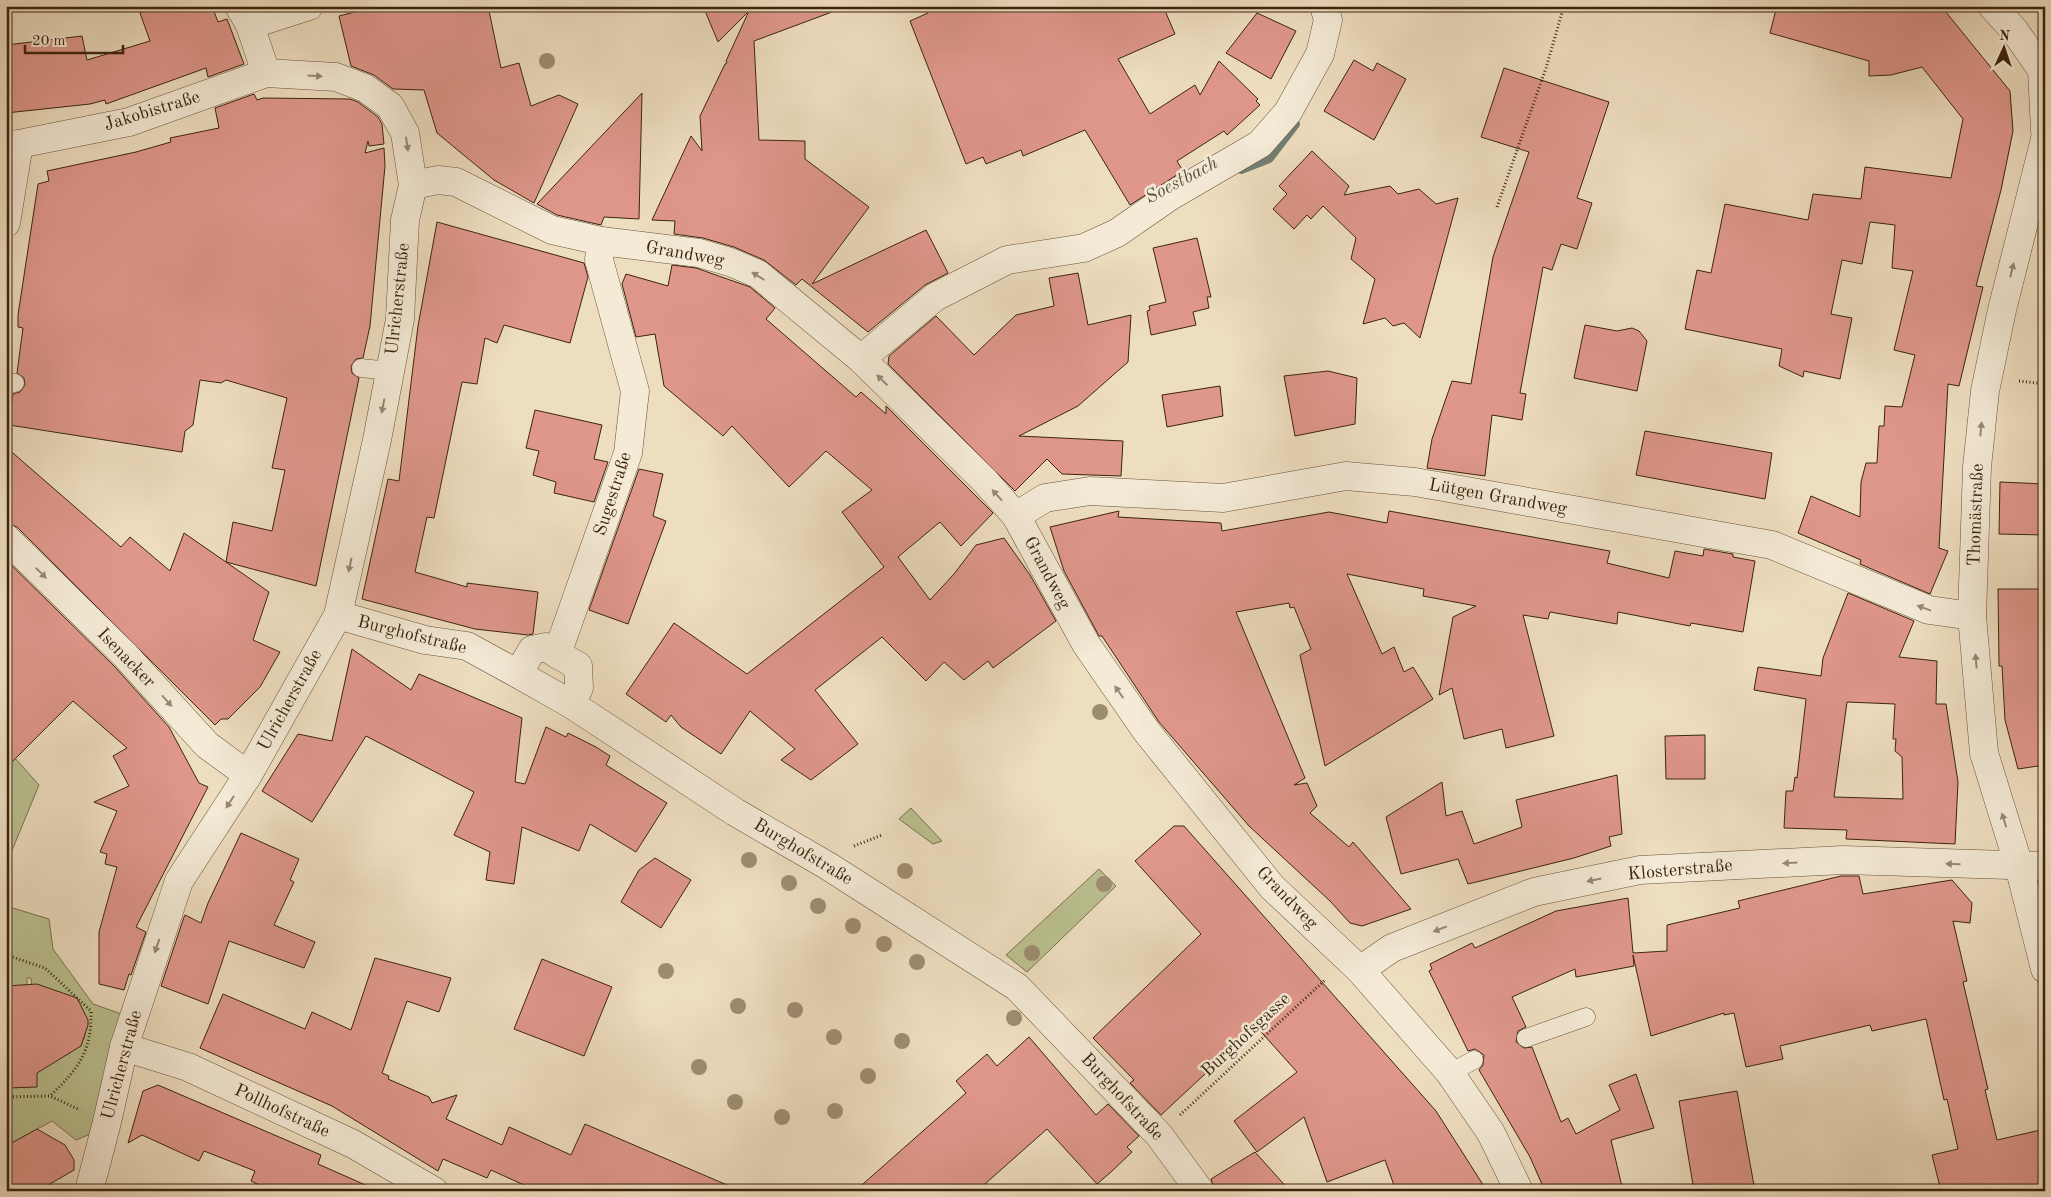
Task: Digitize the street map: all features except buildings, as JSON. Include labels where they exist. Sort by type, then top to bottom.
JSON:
[{"type":"street","points":[[309,6],[244,16],[266,73],[336,77],[365,88],[390,106],[405,133],[413,185]]},
{"type":"street","points":[[861,359],[935,297],[1007,260],[1084,248],[1117,233],[1169,197],[1260,144],[1288,112],[1320,54],[1328,20],[1324,6]]},
{"type":"street","points":[[1992,6],[2014,30],[2043,68],[2045,131]]},
{"type":"street","name":"Jakobistraße","points":[[13,145],[129,122],[266,73]]},
{"type":"street","name":"Thomästraße","points":[[2045,138],[2002,310],[1985,391],[1977,467],[1972,616],[1984,753],[2032,866],[2045,969]]},
{"type":"street","points":[[6,223],[13,145]]},
{"type":"street","name":"Grandweg","points":[[413,185],[432,181],[456,182],[552,230],[601,241],[699,253],[730,262],[758,274],[861,359],[985,481],[1016,516],[1086,644],[1147,732],[1272,887],[1360,970],[1450,1072],[1491,1133],[1519,1191]]},
{"type":"street","name":"Ulricherstraße","points":[[88,1191],[107,1122],[124,1047],[179,881],[248,775],[338,615],[400,319],[405,220],[413,185]]},
{"type":"street","name":"Sugestraße","points":[[557,654],[628,453],[635,390],[599,260],[601,241]]},
{"type":"street","name":"Lütgen Grandweg","points":[[1016,516],[1045,498],[1090,490],[1223,498],[1346,476],[1415,482],[1772,545],[1929,610],[1972,616]]},
{"type":"street","name":"Isenacker","points":[[6,538],[125,655],[207,745],[248,775]]},
{"type":"street","name":"Burghofstraße","points":[[338,615],[425,640],[466,646],[518,674],[571,704],[735,812],[828,866],[1017,987],[1159,1134],[1200,1191]]},
{"type":"street","points":[[518,674],[532,650],[546,647],[578,666],[579,688],[571,704]]},
{"type":"street","name":"Klosterstraße","points":[[1360,970],[1392,948],[1534,892],[1640,870],[1843,860],[2032,866]]},
{"type":"street","name":"Pollhofstraße","points":[[124,1047],[188,1067],[353,1144],[434,1191]]},
{"type":"lane","points":[[361,368],[390,371]]},
{"type":"lane","points":[[1526,1038],[1586,1017]]},
{"type":"lane","points":[[1450,1072],[1474,1060]]},
{"type":"path","points":[[1497,207],[1546,68],[1564,6]]},
{"type":"path","points":[[6,955],[45,968],[91,1011],[92,1025],[86,1048],[75,1072],[50,1096]]},
{"type":"path","name":"Burghofsgasse","points":[[1159,1134],[1327,979],[1360,970]]},
{"type":"path","points":[[6,1097],[50,1096],[107,1122]]},
{"type":"green space","points":[[6,748],[39,785],[6,865]]},
{"type":"green space","points":[[911,808],[942,841],[933,844],[899,819]]},
{"type":"green space","points":[[1099,869],[1116,886],[1027,972],[1006,955]]},
{"type":"green space","points":[[6,906],[49,919],[53,949],[93,1004],[130,1017],[95,1132],[76,1140],[52,1121],[6,1146],[6,1086],[70,1053],[76,1036],[84,1039],[85,1033],[78,1030],[84,1013],[82,1008],[75,1011],[33,1002],[31,978],[27,978],[27,985],[6,986]]},
{"type":"waterway","name":"Soestbach","points":[[1241,169],[1269,158],[1295,124]]}]
